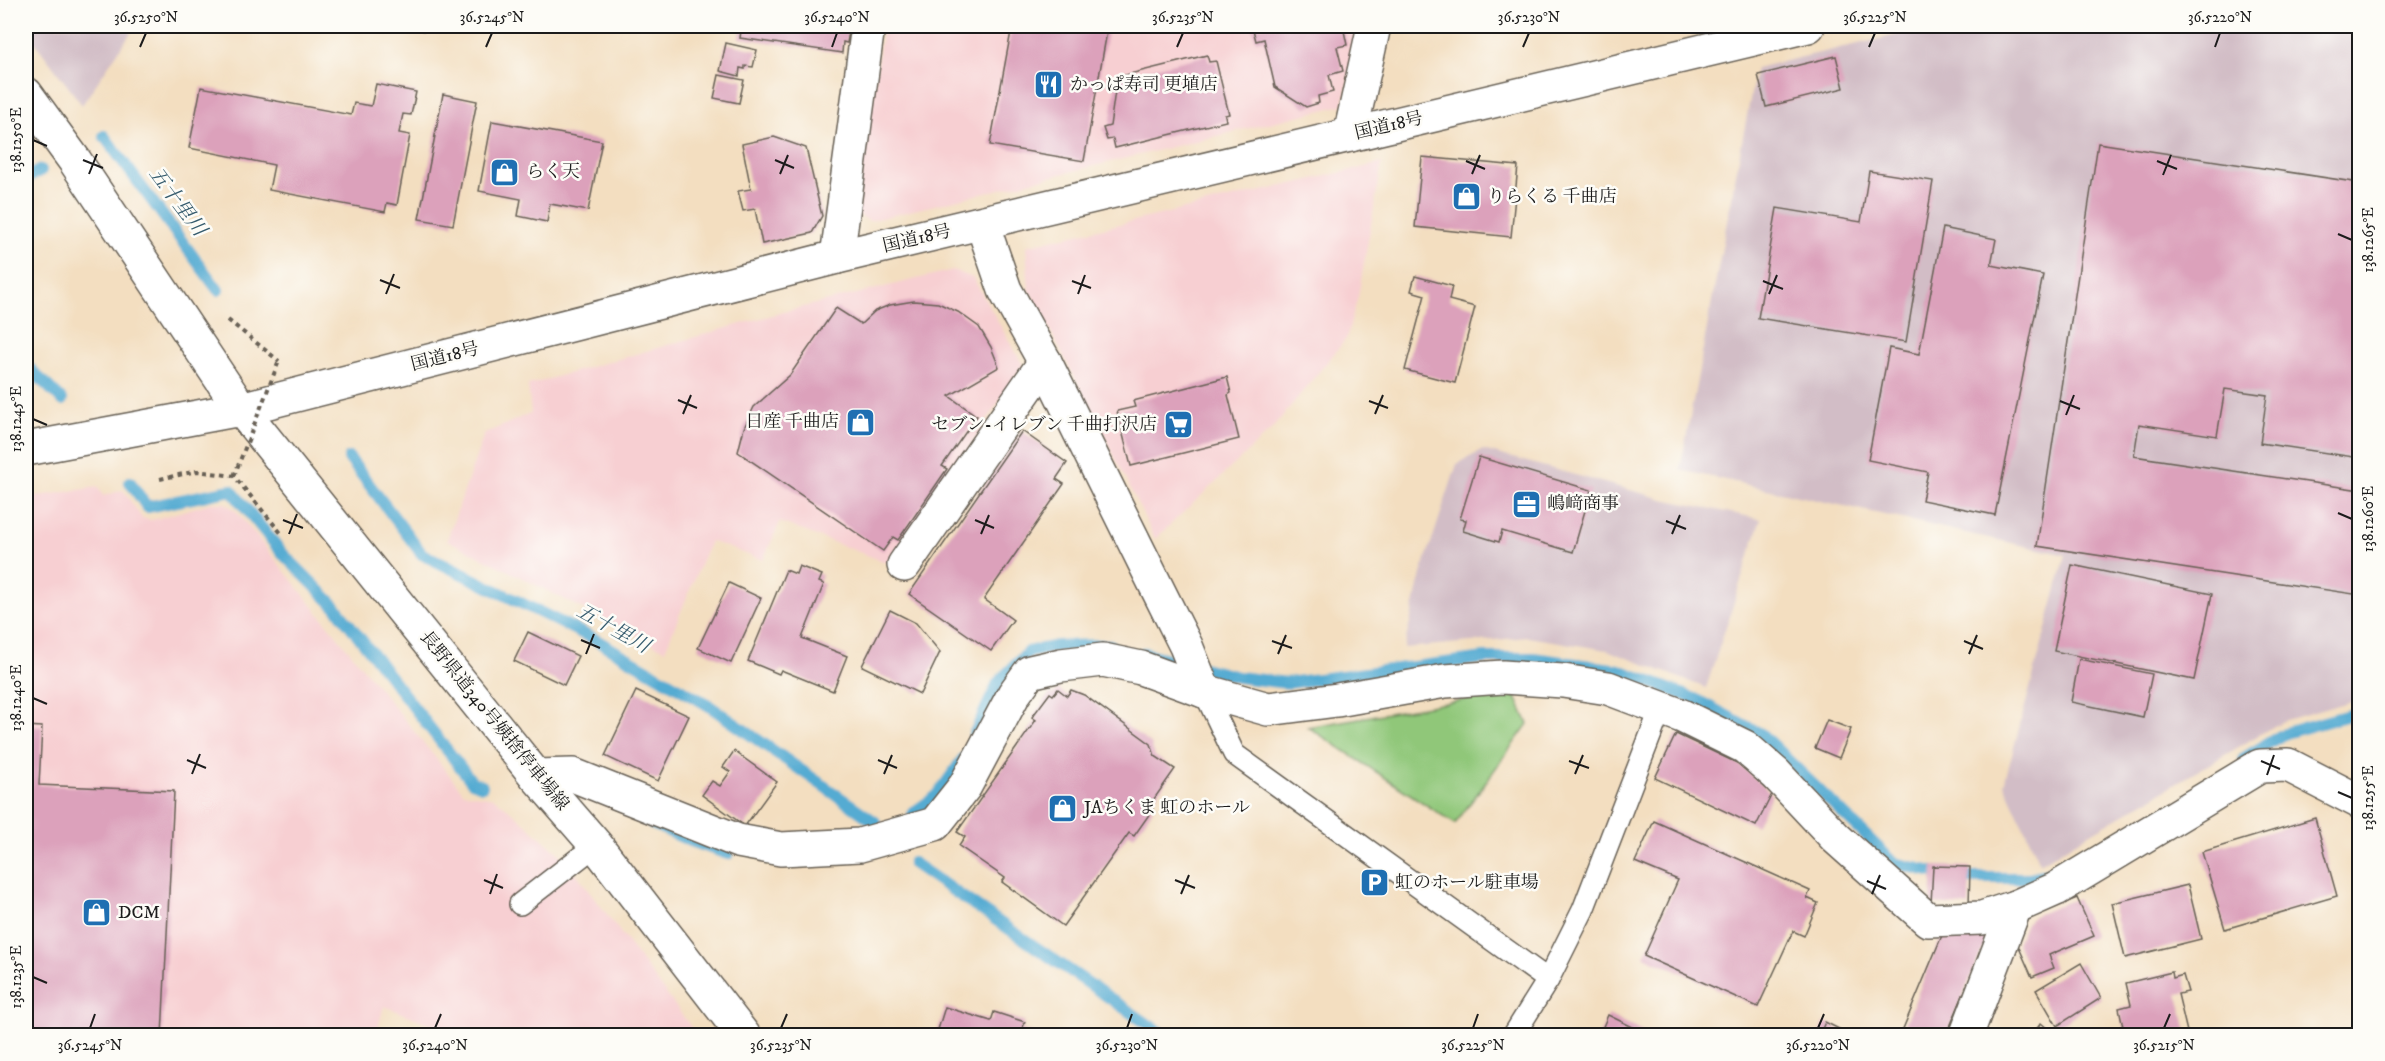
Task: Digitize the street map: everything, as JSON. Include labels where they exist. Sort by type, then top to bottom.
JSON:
[{"type":"main road","points":[[837,258],[868,26]]},
{"type":"main road","points":[[1350,135],[1374,26]]},
{"type":"main road","name":"国道18号","points":[[26,449],[241,409],[837,258],[1808,26]]},
{"type":"main road","name":"長野県道340号姨捨停車場線","points":[[26,94],[75,161],[241,409],[536,776],[596,845],[744,1035]]},
{"type":"main road","points":[[982,223],[1005,290],[1045,362],[1186,646],[1204,691]]},
{"type":"main road","points":[[904,565],[1045,362]]},
{"type":"main road","points":[[536,776],[573,775],[738,840],[781,849],[860,845],[935,824],[965,786],[1014,694],[1030,672],[1061,664],[1102,660],[1141,668],[1204,691],[1268,708],[1337,700],[1445,681],[1503,677],[1563,681],[1608,688],[1661,708],[1745,747],[1776,774],[1836,838],[1928,920],[1982,918],[2056,889],[2260,766],[2288,765],[2360,802]]},
{"type":"main road","points":[[1966,1035],[2015,907]]},
{"type":"lane","points":[[1204,691],[1234,754],[1548,980]]},
{"type":"lane","points":[[1513,1035],[1548,980],[1583,910],[1661,708]]},
{"type":"lane","points":[[520,904],[596,845]]},
{"type":"path","points":[[222,316],[279,361],[234,476]]},
{"type":"path","points":[[160,479],[197,471],[234,476],[281,533]]},
{"type":"shaded area","points":[[26,26],[134,26],[82,105],[26,31]]},
{"type":"shaded area","points":[[883,26],[1360,26],[1343,105],[869,221],[855,212]]},
{"type":"shaded area","points":[[1935,26],[2359,26],[2359,699],[2283,721],[2040,863],[2004,784],[2066,555],[1680,470],[1756,68]]},
{"type":"shaded area","points":[[1382,163],[1358,297],[1346,339],[1271,430],[1155,539],[1029,290],[1026,246]]},
{"type":"shaded area","points":[[953,270],[973,278],[1023,365],[893,565],[780,522],[763,560],[710,541],[665,650],[447,540],[484,434],[531,413],[528,385],[783,312]]},
{"type":"shaded area","points":[[1483,450],[1667,500],[1761,519],[1706,688],[1607,650],[1528,637],[1404,648],[1421,574],[1457,464]]},
{"type":"shaded area","points":[[98,487],[103,496],[123,490],[142,518],[152,520],[211,503],[225,503],[236,511],[464,793],[494,798],[567,861],[697,1035],[459,1035],[384,1006],[376,1035],[26,1036],[26,498]]},
{"type":"green space","points":[[1492,695],[1515,695],[1528,724],[1455,824],[1308,727]]},
{"type":"building","points":[[405,26],[426,26],[425,31]]},
{"type":"building","points":[[737,26],[850,26],[847,43],[843,42],[842,53],[740,38],[741,31],[737,30]]},
{"type":"building","name":"かっぱ寿司 更埴店","points":[[1012,26],[1108,26],[1084,161],[990,145]]},
{"type":"building","points":[[1252,26],[1343,26],[1347,45],[1337,47],[1343,71],[1329,75],[1333,92],[1318,96],[1319,103],[1306,107],[1275,87],[1264,39],[1256,41]]},
{"type":"building","points":[[726,43],[757,50],[753,67],[740,68],[739,76],[720,71]]},
{"type":"building","points":[[1207,55],[1209,62],[1216,61],[1229,114],[1225,115],[1226,121],[1115,148],[1113,139],[1107,140],[1103,128],[1110,126],[1117,77]]},
{"type":"building","points":[[1836,56],[1844,88],[1766,107],[1758,75]]},
{"type":"building","points":[[719,75],[744,80],[739,103],[714,98]]},
{"type":"building","points":[[376,84],[416,92],[411,115],[403,114],[399,133],[410,135],[397,205],[387,203],[385,212],[269,190],[274,165],[189,148],[201,87],[351,115],[354,103],[371,106]]},
{"type":"building","points":[[443,94],[477,101],[453,225],[419,219]]},
{"type":"building","points":[[492,121],[602,141],[588,211],[550,204],[547,222],[518,216],[521,199],[479,191]]},
{"type":"building","points":[[774,137],[806,148],[822,216],[812,233],[762,244],[755,209],[743,211],[738,191],[751,189],[742,144]]},
{"type":"building","points":[[2098,143],[2360,183],[2360,458],[2260,443],[2267,395],[2225,389],[2217,436],[2139,424],[2134,456],[2360,490],[2360,595],[2037,546]]},
{"type":"building","name":"りらくる 千曲店","points":[[1422,157],[1518,166],[1511,237],[1415,227]]},
{"type":"building","points":[[1869,171],[1933,181],[1906,342],[1758,318],[1777,208],[1861,222]]},
{"type":"building","points":[[1943,228],[1996,239],[1991,265],[2043,275],[1995,515],[1922,500],[1928,472],[1868,460],[1889,348],[1919,354]]},
{"type":"building","points":[[1415,276],[1452,286],[1449,300],[1475,307],[1455,383],[1405,370],[1425,295],[1411,291]]},
{"type":"building","name":"日産 千曲店","points":[[914,301],[938,303],[958,312],[979,327],[999,367],[949,396],[977,416],[942,466],[947,469],[898,540],[893,537],[883,551],[738,452],[744,428],[754,407],[790,375],[836,308],[861,324],[875,311],[890,305]]},
{"type":"building","name":"セブン-イレブン 千曲打沢店","points":[[1227,377],[1231,393],[1228,395],[1239,439],[1131,466],[1117,411],[1135,407],[1133,401]]},
{"type":"building","points":[[1022,431],[1067,463],[1056,479],[1064,484],[984,599],[1013,620],[991,651],[909,594]]},
{"type":"building","name":"嶋﨑商事","points":[[1479,457],[1591,490],[1573,552],[1502,531],[1499,542],[1463,531],[1466,520],[1460,519]]},
{"type":"building","points":[[2072,565],[2212,594],[2194,680],[2054,651]]},
{"type":"building","points":[[799,566],[822,575],[819,582],[824,584],[802,638],[847,656],[833,691],[781,670],[779,674],[748,661],[786,570],[796,574]]},
{"type":"building","points":[[729,583],[761,598],[731,663],[698,648]]},
{"type":"building","points":[[890,610],[916,623],[940,652],[920,694],[862,666]]},
{"type":"building","points":[[528,632],[578,656],[564,685],[514,661]]},
{"type":"building","points":[[2079,659],[2152,674],[2143,717],[2071,702]]},
{"type":"building","name":"JAちくま 虹のホール","points":[[1058,689],[1067,696],[1071,690],[1084,695],[1151,744],[1155,756],[1175,769],[1149,806],[1153,809],[1134,836],[1129,833],[1063,926],[1002,882],[1005,878],[959,846],[965,837],[957,832],[1036,720],[1032,717],[1050,693],[1053,695]]},
{"type":"building","points":[[636,691],[689,716],[658,781],[605,756]]},
{"type":"building","points":[[1827,720],[1851,729],[1839,758],[1815,748]]},
{"type":"building","name":"DCM","points":[[26,726],[42,727],[39,785],[174,791],[162,1036],[26,1036]]},
{"type":"building","points":[[1676,734],[1739,764],[1772,794],[1756,826],[1655,778]]},
{"type":"building","points":[[734,751],[777,782],[745,826],[702,795],[712,781],[720,786],[730,772],[723,767]]},
{"type":"building","points":[[2315,818],[2337,896],[2225,929],[2202,852]]},
{"type":"building","points":[[1654,821],[1810,891],[1807,898],[1818,903],[1804,936],[1793,931],[1758,1007],[1644,956],[1678,880],[1635,862]]},
{"type":"building","points":[[1933,866],[1970,867],[1969,906],[1931,904]]},
{"type":"building","points":[[2188,885],[2201,939],[2125,958],[2112,903]]},
{"type":"building","points":[[2077,898],[2094,936],[2049,955],[2054,968],[2032,977],[2017,943],[2029,918]]},
{"type":"building","points":[[1990,931],[1946,1036],[1900,1036],[1943,933]]},
{"type":"building","points":[[2081,963],[2101,998],[2057,1026],[2036,990]]},
{"type":"building","points":[[2172,972],[2173,978],[2183,975],[2188,992],[2178,994],[2188,1036],[2125,1036],[2119,1008],[2131,1005],[2126,983]]},
{"type":"building","points":[[945,1007],[991,1021],[994,1012],[1025,1022],[1022,1030],[1040,1036],[936,1036]]},
{"type":"building","points":[[1608,1015],[1651,1036],[1599,1036]]},
{"type":"building","points":[[1825,1022],[1853,1036],[1819,1036]]},
{"type":"building","points":[[2041,1023],[2056,1036],[2031,1036]]},
{"type":"waterway","name":"五十里川","points":[[104,136],[218,290]]},
{"type":"waterway","name":"五十里川","points":[[26,179],[41,170]]},
{"type":"waterway","points":[[26,365],[62,400]]},
{"type":"waterway","name":"五十里川","points":[[349,458],[422,554],[596,640],[708,705],[875,822]]},
{"type":"waterway","points":[[130,482],[147,507],[231,490],[283,554],[335,606],[472,782],[482,786]]},
{"type":"waterway","points":[[974,735],[998,683],[1028,652],[1058,646],[1110,645]]},
{"type":"waterway","points":[[1144,653],[1238,677],[1287,683],[1485,658],[1533,658],[1619,670],[1695,699],[1761,734],[1894,863],[1959,878],[2030,878],[2054,872],[2065,865]]},
{"type":"waterway","points":[[2244,758],[2285,733],[2360,712]]},
{"type":"waterway","points":[[913,813],[937,796],[963,759]]},
{"type":"waterway","points":[[652,824],[728,854]]},
{"type":"waterway","points":[[913,863],[1165,1036]]},
{"type":"place","name":"かっぱ寿司 更埴店","points":[[1049,85]]},
{"type":"place","name":"らく天","points":[[505,172]]},
{"type":"place","name":"りらくる 千曲店","points":[[1466,197]]},
{"type":"place","name":"日産 千曲店","points":[[860,422]]},
{"type":"place","name":"セブン-イレブン 千曲打沢店","points":[[1178,425]]},
{"type":"place","name":"嶋﨑商事","points":[[1526,504]]},
{"type":"place","name":"JAちくま 虹のホール","points":[[1063,808]]},
{"type":"place","name":"虹のホール駐車場","points":[[1374,883]]},
{"type":"place","name":"DCM","points":[[97,913]]}]
